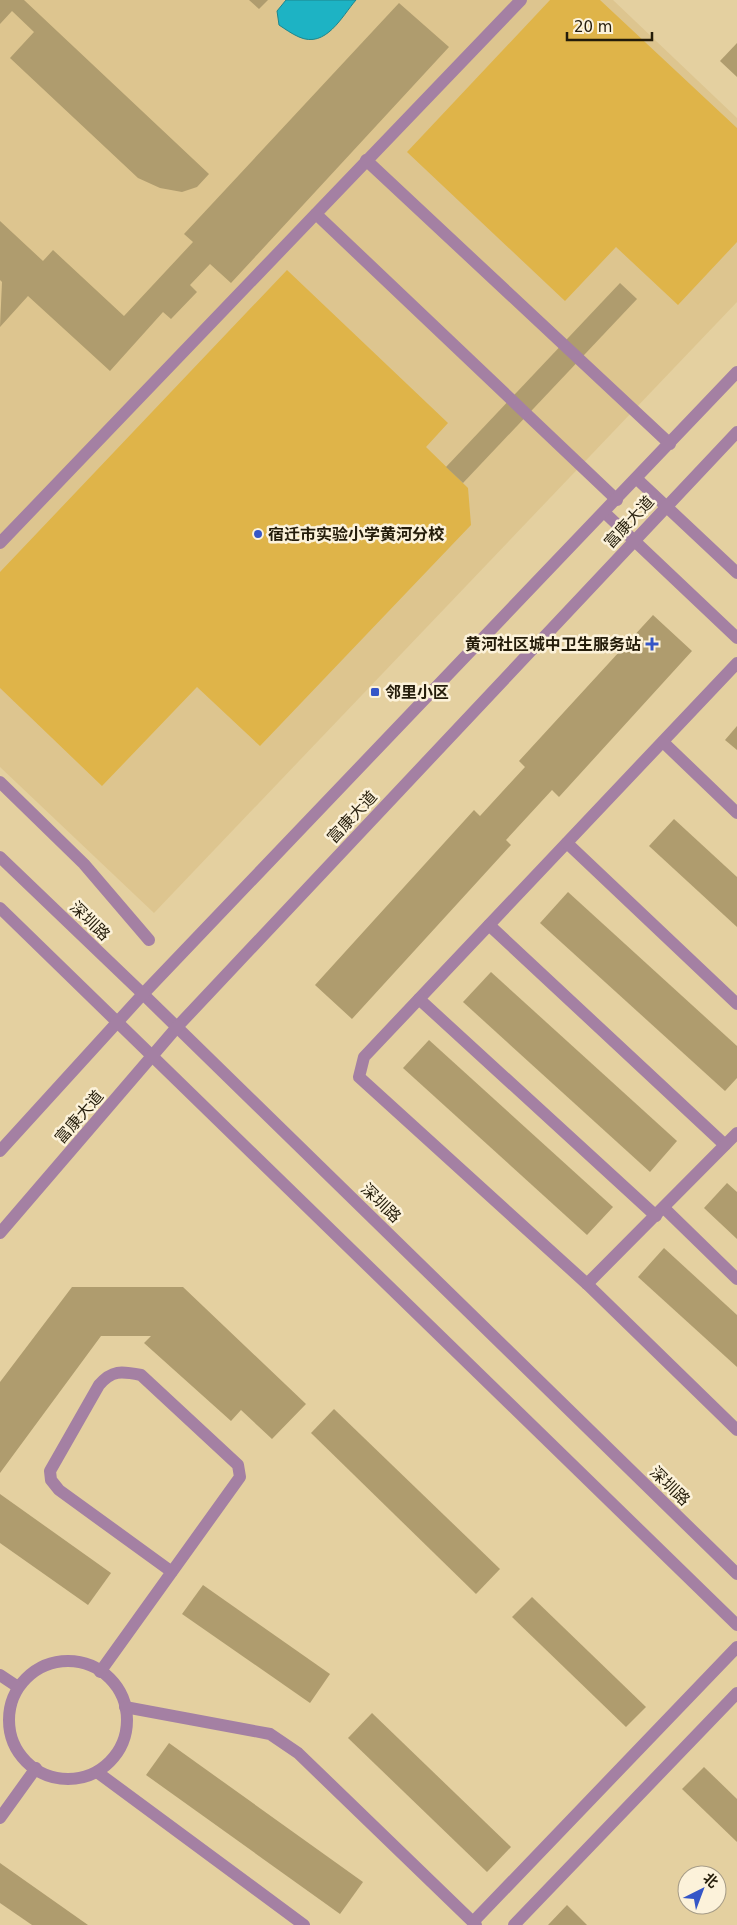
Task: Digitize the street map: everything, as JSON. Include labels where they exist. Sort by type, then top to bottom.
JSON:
[{"type":"street","points":[[0,543],[521,0]]},
{"type":"street","points":[[366,160],[670,444]]},
{"type":"street","points":[[316,214],[617,500]]},
{"type":"street","name":"富康大道","points":[[0,1151],[143,994],[605,513],[737,372]]},
{"type":"street","name":"富康大道","points":[[0,1233],[177,1027],[737,432]]},
{"type":"street","points":[[637,479],[737,573]]},
{"type":"street","points":[[605,513],[737,638]]},
{"type":"street","points":[[737,663],[364,1058],[359,1077],[588,1284],[737,1430]]},
{"type":"street","points":[[663,742],[737,813]]},
{"type":"street","points":[[0,782],[84,864],[149,940]]},
{"type":"street","points":[[567,843],[737,1004]]},
{"type":"street","name":"深圳路","points":[[0,857],[177,1027],[737,1574]]},
{"type":"street","points":[[0,908],[737,1625]]},
{"type":"street","points":[[490,925],[733,1138],[588,1284]]},
{"type":"street","points":[[418,1000],[737,1280]]},
{"type":"street","points":[[100,1672],[172,1572],[240,1477],[238,1464],[140,1375],[125,1372],[108,1375],[99,1385],[50,1471],[51,1480],[59,1490],[172,1572]]},
{"type":"street","points":[[126,1707],[270,1734],[298,1753],[475,1923],[737,1647]]},
{"type":"street","points":[[70,1661],[90,1665],[100,1672],[118,1689],[126,1707],[126,1726],[122,1744],[112,1760],[97,1772],[80,1778],[60,1779],[42,1773],[26,1762],[14,1745],[9,1726],[10,1706],[18,1687],[32,1673],[50,1664],[70,1661]]},
{"type":"street","points":[[0,1675],[18,1687]]},
{"type":"street","points":[[514,1925],[737,1693]]},
{"type":"street","points":[[0,1818],[36,1768]]},
{"type":"street","points":[[97,1772],[304,1925]]},
{"type":"shaded area","name":"宿迁市实验小学黄河分校","points":[[0,0],[613,0],[737,118],[737,302],[154,913],[0,767]]},
{"type":"shaded area","points":[[550,0],[600,0],[737,128],[737,242],[678,305],[616,247],[565,301],[407,152]]},
{"type":"shaded area","points":[[287,270],[448,423],[426,447],[468,488],[471,525],[260,746],[197,687],[102,786],[0,688],[0,572]]},
{"type":"water","points":[[286,0],[356,0],[339,22],[325,35],[309,40],[296,36],[279,25],[277,11]]},
{"type":"building","points":[[0,0],[24,0],[209,174],[197,187],[182,192],[160,188],[138,178],[10,58],[34,32],[12,11],[0,24]]},
{"type":"building","points":[[249,0],[268,0],[259,9]]},
{"type":"building","points":[[399,3],[449,47],[231,283],[210,264],[190,285],[197,292],[171,319],[163,312],[110,371],[28,296],[0,327],[2,282],[0,280],[0,221],[43,261],[53,250],[124,316],[193,242],[184,234]]},
{"type":"building","points":[[737,43],[737,77],[720,61]]},
{"type":"building","points":[[620,283],[637,299],[463,483],[446,467]]},
{"type":"building","points":[[653,615],[692,651],[559,797],[552,790],[506,840],[511,845],[352,1019],[315,985],[474,810],[480,816],[525,767],[519,761]]},
{"type":"building","points":[[737,726],[737,750],[725,740]]},
{"type":"building","points":[[674,819],[737,877],[737,927],[649,846]]},
{"type":"building","points":[[568,892],[737,1046],[737,1078],[725,1091],[540,923]]},
{"type":"building","points":[[491,972],[677,1141],[650,1172],[463,1002]]},
{"type":"building","points":[[429,1040],[613,1207],[587,1235],[403,1068]]},
{"type":"building","points":[[727,1183],[737,1192],[737,1239],[704,1208]]},
{"type":"building","points":[[664,1248],[737,1315],[737,1367],[638,1277]]},
{"type":"building","points":[[72,1287],[183,1287],[306,1404],[272,1439],[241,1410],[231,1421],[144,1343],[151,1336],[101,1336],[0,1473],[0,1382]]},
{"type":"building","points":[[334,1409],[500,1569],[476,1594],[311,1433]]},
{"type":"building","points":[[0,1494],[111,1573],[88,1605],[0,1543]]},
{"type":"building","points":[[203,1585],[330,1674],[310,1703],[182,1614]]},
{"type":"building","points":[[532,1597],[646,1707],[626,1727],[512,1617]]},
{"type":"building","points":[[372,1713],[511,1847],[487,1872],[348,1738]]},
{"type":"building","points":[[169,1743],[363,1882],[340,1914],[146,1775]]},
{"type":"building","points":[[704,1767],[737,1799],[737,1842],[682,1789]]},
{"type":"building","points":[[0,1863],[88,1925],[32,1925],[0,1903]]},
{"type":"building","points":[[567,1905],[587,1925],[548,1925]]},
{"type":"place","name":"宿迁市实验小学黄河分校","points":[[258,534]]},
{"type":"place","name":"黄河社区城中卫生服务站","points":[[652,644]]},
{"type":"place","name":"邻里小区","points":[[375,692]]}]
